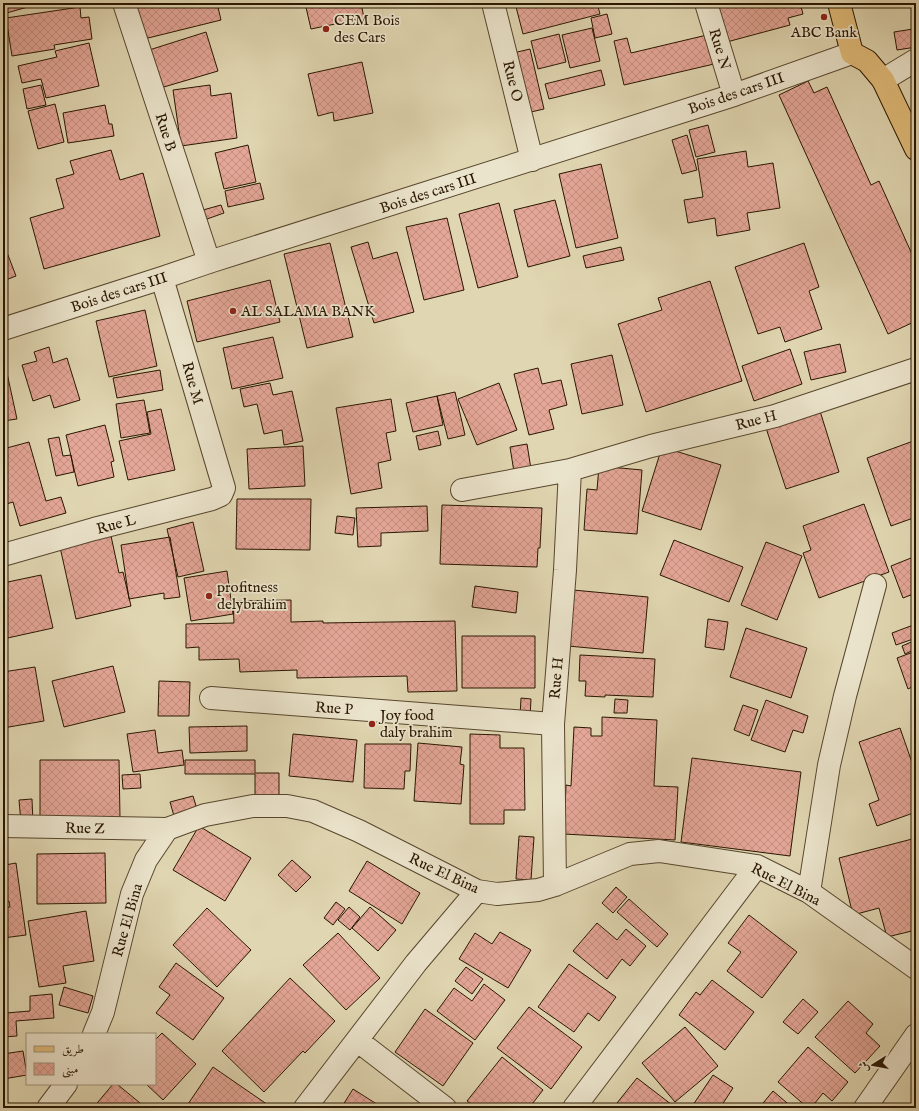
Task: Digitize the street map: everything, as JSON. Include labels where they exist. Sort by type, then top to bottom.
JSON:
[{"type":"main road","points":[[839,3],[852,53],[867,61],[883,80],[916,149]]},
{"type":"street","name":"Rue B","points":[[124,3],[209,262]]},
{"type":"street","name":"Rue O","points":[[493,3],[532,160]]},
{"type":"street","name":"Rue N","points":[[706,3],[734,95]]},
{"type":"street","name":"Bois des cars III","points":[[3,329],[734,95],[852,53]]},
{"type":"street","points":[[883,80],[916,60]]},
{"type":"street","name":"Rue M","points":[[162,278],[224,488]]},
{"type":"street","name":"Rue H","points":[[462,490],[570,470],[651,446],[775,416],[916,369]]},
{"type":"street","name":"Rue H","points":[[556,885],[553,724],[565,570],[570,470]]},
{"type":"street","name":"Rue L","points":[[3,555],[101,527],[212,499],[220,495],[224,488]]},
{"type":"street","points":[[809,892],[829,765],[845,696],[875,585]]},
{"type":"street","name":"Rue P","points":[[211,698],[553,724]]},
{"type":"street","name":"Rue El Bina","points":[[94,1033],[103,1012],[132,894],[146,860],[167,829],[205,815],[246,807],[280,806],[313,811],[359,831],[477,891],[497,894],[538,890],[556,885],[630,854],[659,851],[757,866],[809,892],[916,968]]},
{"type":"street","name":"Rue Z","points":[[3,826],[167,829]]},
{"type":"street","points":[[574,1108],[757,866]]},
{"type":"street","points":[[305,1108],[358,1041],[416,962],[477,891]]},
{"type":"street","points":[[865,1108],[916,1035]]},
{"type":"street","points":[[358,1041],[445,1108]]},
{"type":"street","points":[[48,1108],[65,1085]]},
{"type":"building","points":[[3,3],[42,3],[3,14]]},
{"type":"building","points":[[148,3],[217,3],[221,20],[144,39],[136,6]]},
{"type":"building","points":[[305,3],[361,3],[364,18],[311,29]]},
{"type":"building","points":[[515,3],[597,3],[600,14],[523,34]]},
{"type":"building","points":[[713,3],[800,3],[803,14],[788,18],[790,25],[723,43]]},
{"type":"building","points":[[80,7],[81,18],[89,17],[92,39],[54,45],[55,49],[12,56],[6,18]]},
{"type":"building","points":[[607,14],[612,34],[595,38],[591,18]]},
{"type":"building","points":[[592,28],[600,61],[570,68],[562,35]]},
{"type":"building","points":[[913,29],[916,47],[897,50],[894,32]]},
{"type":"building","points":[[206,32],[218,71],[157,89],[146,51]]},
{"type":"building","points":[[559,34],[566,62],[538,69],[531,41]]},
{"type":"building","points":[[707,35],[714,64],[624,85],[614,41],[627,38],[631,53]]},
{"type":"building","points":[[89,43],[99,86],[46,98],[41,79],[22,83],[18,66],[57,57],[55,51]]},
{"type":"building","points":[[530,49],[544,109],[522,114],[509,54]]},
{"type":"building","points":[[362,62],[373,113],[334,121],[333,112],[318,116],[308,74]]},
{"type":"building","points":[[601,70],[605,85],[549,99],[545,84]]},
{"type":"building","points":[[808,81],[814,93],[827,87],[871,185],[879,181],[916,263],[916,321],[888,334],[779,95]]},
{"type":"building","points":[[41,85],[46,105],[27,109],[23,89]]},
{"type":"building","points":[[210,85],[211,96],[231,93],[237,138],[181,146],[173,90]]},
{"type":"building","points":[[55,104],[64,142],[38,149],[28,111]]},
{"type":"building","points":[[105,105],[109,124],[112,124],[114,136],[68,143],[63,113]]},
{"type":"building","points":[[708,125],[715,152],[696,157],[689,130]]},
{"type":"building","points":[[687,135],[697,170],[682,174],[672,140]]},
{"type":"building","points":[[248,145],[256,182],[224,189],[215,153]]},
{"type":"building","points":[[111,150],[120,180],[143,173],[160,236],[44,269],[30,218],[64,208],[56,179],[74,174],[70,161]]},
{"type":"building","points":[[746,151],[748,167],[773,163],[780,208],[747,213],[750,230],[717,236],[715,218],[688,223],[684,200],[703,197],[697,159]]},
{"type":"building","points":[[601,164],[618,238],[576,248],[559,174]]},
{"type":"building","points":[[260,183],[264,199],[228,207],[225,191]]},
{"type":"building","points":[[555,200],[570,256],[528,267],[514,210]]},
{"type":"building","points":[[499,203],[518,277],[478,288],[459,214]]},
{"type":"building","points":[[221,205],[224,213],[207,219],[203,210]]},
{"type":"building","points":[[447,218],[464,290],[424,300],[406,227]]},
{"type":"building","points":[[3,242],[16,276],[3,281]]},
{"type":"building","points":[[368,242],[373,259],[397,252],[414,312],[374,323],[351,247]]},
{"type":"building","points":[[330,243],[353,337],[307,348],[284,254]]},
{"type":"building","points":[[804,243],[819,287],[809,291],[822,329],[785,342],[780,327],[758,334],[735,267]]},
{"type":"building","points":[[621,247],[624,260],[586,268],[583,256]]},
{"type":"building","name":"AL SALAMA BANK","points":[[270,280],[280,322],[197,342],[187,301]]},
{"type":"building","points":[[710,281],[742,381],[646,412],[618,324],[662,310],[658,298]]},
{"type":"building","points":[[145,310],[157,366],[109,377],[96,321]]},
{"type":"building","points":[[273,337],[283,378],[232,389],[223,348]]},
{"type":"building","points":[[840,344],[846,372],[811,380],[804,352]]},
{"type":"building","points":[[49,347],[53,363],[67,358],[80,400],[54,408],[50,395],[33,401],[22,365],[37,361],[34,352]]},
{"type":"building","points":[[790,349],[802,384],[754,401],[742,366]]},
{"type":"building","points":[[612,355],[623,405],[582,414],[571,364]]},
{"type":"building","points":[[5,364],[17,419],[3,421],[3,365]]},
{"type":"building","points":[[538,368],[542,384],[561,380],[567,405],[549,410],[554,429],[529,435],[514,374]]},
{"type":"building","points":[[160,370],[163,390],[117,398],[113,378]]},
{"type":"building","points":[[270,383],[273,395],[292,391],[303,441],[284,445],[282,430],[264,434],[257,404],[244,407],[240,389]]},
{"type":"building","points":[[499,383],[517,430],[477,445],[458,399]]},
{"type":"building","points":[[455,392],[465,435],[448,439],[437,396]]},
{"type":"building","points":[[437,396],[443,425],[413,432],[406,403]]},
{"type":"building","points":[[391,399],[396,431],[386,433],[391,460],[378,463],[382,488],[351,494],[336,408]]},
{"type":"building","points":[[144,400],[150,433],[121,438],[116,404]]},
{"type":"building","points":[[161,409],[175,470],[128,480],[119,441],[151,434],[147,412]]},
{"type":"building","points":[[820,411],[839,472],[786,489],[766,428]]},
{"type":"building","points":[[105,425],[114,461],[111,462],[114,477],[78,486],[66,435]]},
{"type":"building","points":[[438,431],[441,445],[419,450],[416,436]]},
{"type":"building","points":[[59,437],[63,456],[71,455],[74,472],[56,476],[48,439]]},
{"type":"building","points":[[916,440],[916,517],[891,526],[867,458]]},
{"type":"building","points":[[29,442],[46,501],[61,497],[66,513],[20,526],[13,502],[3,505],[3,449]]},
{"type":"building","points":[[527,444],[531,469],[514,472],[510,447]]},
{"type":"building","points":[[303,446],[305,486],[249,489],[247,449]]},
{"type":"building","points":[[662,447],[721,465],[701,530],[642,511]]},
{"type":"building","points":[[599,466],[642,470],[637,534],[584,530],[587,489],[597,490]]},
{"type":"building","points":[[237,499],[311,499],[310,550],[236,549]]},
{"type":"building","points":[[864,504],[889,572],[819,598],[803,553],[811,550],[803,526]]},
{"type":"building","points":[[442,505],[542,508],[540,548],[538,548],[537,567],[440,564]]},
{"type":"building","points":[[427,506],[428,531],[381,533],[381,546],[358,547],[356,508]]},
{"type":"building","points":[[337,516],[355,518],[353,535],[335,533]]},
{"type":"building","points":[[193,522],[204,571],[178,577],[167,529]]},
{"type":"building","points":[[111,536],[119,573],[123,572],[131,606],[76,619],[60,547]]},
{"type":"building","points":[[170,537],[180,597],[164,599],[164,593],[129,599],[121,545]]},
{"type":"building","points":[[674,540],[743,567],[729,602],[660,575]]},
{"type":"building","points":[[766,542],[802,556],[777,620],[741,605]]},
{"type":"building","points":[[916,556],[916,593],[903,598],[891,566]]},
{"type":"building","name":"profitness delybrahim","points":[[227,571],[233,614],[191,621],[184,578]]},
{"type":"building","points":[[41,575],[53,628],[3,639],[3,583]]},
{"type":"building","points":[[475,586],[518,592],[516,613],[472,607]]},
{"type":"building","points":[[573,590],[648,597],[643,653],[568,646]]},
{"type":"building","points":[[291,600],[291,622],[455,621],[457,691],[408,692],[407,676],[297,678],[297,670],[240,672],[239,659],[199,660],[199,647],[186,648],[186,624],[234,623],[233,601]]},
{"type":"building","points":[[708,619],[728,622],[724,650],[705,647]]},
{"type":"building","points":[[916,624],[916,638],[896,645],[892,633]]},
{"type":"building","points":[[746,628],[807,648],[791,698],[730,677]]},
{"type":"building","points":[[462,636],[535,636],[535,688],[462,688]]},
{"type":"building","points":[[916,640],[916,649],[905,654],[902,646]]},
{"type":"building","points":[[916,651],[916,685],[908,689],[897,658]]},
{"type":"building","points":[[580,655],[655,659],[653,697],[605,695],[605,697],[585,696],[586,681],[579,681]]},
{"type":"building","points":[[113,666],[125,712],[64,727],[52,681]]},
{"type":"building","points":[[35,667],[44,721],[3,728],[3,672]]},
{"type":"building","points":[[159,681],[190,682],[189,716],[158,716]]},
{"type":"building","points":[[521,698],[531,699],[530,717],[520,716]]},
{"type":"building","points":[[615,699],[628,700],[627,713],[614,713]]},
{"type":"building","points":[[766,700],[808,716],[803,733],[793,730],[785,752],[751,740]]},
{"type":"building","points":[[743,705],[758,710],[749,736],[734,730]]},
{"type":"building","points":[[602,717],[657,720],[654,786],[678,787],[675,840],[564,834],[566,785],[571,786],[574,727],[591,728],[591,736],[602,736]]},
{"type":"building","points":[[247,726],[247,751],[190,753],[189,727]]},
{"type":"building","points":[[900,728],[916,774],[916,812],[877,826],[869,804],[879,800],[859,742]]},
{"type":"building","points":[[155,730],[158,753],[182,750],[184,765],[133,772],[127,734]]},
{"type":"building","points":[[293,734],[357,740],[353,782],[289,776]]},
{"type":"building","points":[[470,734],[500,735],[500,748],[524,748],[525,810],[504,810],[504,824],[470,824]]},
{"type":"building","points":[[418,743],[462,747],[460,764],[464,765],[461,804],[414,801]]},
{"type":"building","points":[[365,744],[411,744],[410,771],[405,771],[404,789],[364,788]]},
{"type":"building","points":[[692,758],[801,772],[790,856],[681,842]]},
{"type":"building","points":[[40,760],[119,760],[120,818],[40,819]]},
{"type":"building","points":[[185,760],[255,760],[255,773],[279,773],[279,805],[255,805],[255,774],[185,774]]},
{"type":"building","points":[[140,774],[141,788],[123,789],[122,775]]},
{"type":"building","points":[[193,796],[197,809],[174,816],[170,802]]},
{"type":"building","points":[[32,799],[33,823],[21,823],[19,800]]},
{"type":"building","points":[[199,826],[251,858],[225,901],[173,870]]},
{"type":"building","points":[[519,836],[534,837],[531,880],[516,879]]},
{"type":"building","points":[[916,838],[916,930],[887,937],[879,908],[853,915],[839,858]]},
{"type":"building","points":[[105,853],[106,903],[37,904],[37,854]]},
{"type":"building","points":[[292,860],[311,877],[296,892],[278,875]]},
{"type":"building","points":[[367,861],[420,893],[402,924],[349,891]]},
{"type":"building","points":[[16,863],[26,935],[3,938],[3,908],[10,907],[9,901],[3,902],[3,882],[7,882],[5,865]]},
{"type":"building","points":[[616,887],[627,897],[613,913],[602,903]]},
{"type":"building","points":[[629,899],[668,934],[657,947],[617,912]]},
{"type":"building","points":[[336,902],[345,909],[333,925],[324,918]]},
{"type":"building","points":[[349,907],[360,917],[350,930],[338,920]]},
{"type":"building","points":[[370,907],[396,930],[378,951],[352,928]]},
{"type":"building","points":[[207,908],[251,950],[217,987],[173,945]]},
{"type":"building","points":[[86,911],[94,961],[63,966],[66,983],[39,987],[28,921]]},
{"type":"building","points":[[749,915],[797,952],[762,998],[727,971],[741,952],[728,943]]},
{"type":"building","points":[[597,923],[617,940],[626,929],[646,946],[630,966],[622,959],[607,979],[573,951]]},
{"type":"building","points":[[500,932],[531,950],[508,988],[459,959],[475,933],[492,944]]},
{"type":"building","points":[[338,933],[380,978],[346,1010],[303,965]]},
{"type":"building","points":[[176,963],[224,998],[193,1040],[156,1013],[170,995],[159,987]]},
{"type":"building","points":[[569,964],[616,997],[599,1021],[588,1013],[574,1032],[538,1007]]},
{"type":"building","points":[[466,967],[483,979],[472,994],[455,981]]},
{"type":"building","points":[[290,978],[335,1021],[305,1053],[303,1051],[264,1092],[222,1051]]},
{"type":"building","points":[[712,980],[754,1012],[725,1050],[679,1015],[696,992],[700,995]]},
{"type":"building","points":[[484,984],[505,1000],[475,1040],[437,1011],[454,988],[472,1001]]},
{"type":"building","points":[[64,987],[93,996],[88,1013],[59,1005]]},
{"type":"building","points":[[52,994],[54,1018],[16,1021],[17,1036],[3,1037],[3,997],[5,997],[6,1013],[30,1011],[30,996]]},
{"type":"building","points":[[803,999],[818,1012],[798,1034],[783,1022]]},
{"type":"building","points":[[848,1001],[873,1024],[866,1033],[880,1046],[855,1073],[815,1037]]},
{"type":"building","points":[[529,1007],[582,1047],[551,1089],[497,1048]]},
{"type":"building","points":[[425,1009],[473,1043],[443,1086],[395,1052]]},
{"type":"building","points":[[685,1027],[718,1066],[675,1102],[642,1063]]},
{"type":"building","points":[[162,1033],[196,1064],[163,1100],[147,1085],[156,1085],[156,1039]]},
{"type":"building","points":[[808,1047],[848,1082],[832,1101],[823,1093],[811,1108],[808,1108],[778,1082]]},
{"type":"building","points":[[23,1051],[26,1075],[3,1079],[3,1054]]},
{"type":"building","points":[[502,1057],[543,1090],[529,1108],[524,1108],[519,1104],[515,1108],[476,1108],[467,1101]]},
{"type":"building","points":[[213,1067],[271,1107],[271,1108],[186,1107]]},
{"type":"building","points":[[713,1075],[733,1088],[720,1108],[691,1108]]},
{"type":"building","points":[[637,1078],[676,1108],[613,1108]]},
{"type":"building","points":[[112,1085],[118,1085],[146,1108],[93,1108]]},
{"type":"building","points":[[353,1089],[383,1108],[341,1108]]},
{"type":"building","points":[[773,1091],[793,1108],[759,1108]]},
{"type":"place","name":"ABC Bank","points":[[824,17]]},
{"type":"place","name":"CEM Bois des Cars","points":[[326,29]]},
{"type":"place","name":"AL SALAMA BANK","points":[[233,311]]},
{"type":"place","name":"profitness delybrahim","points":[[209,596]]},
{"type":"place","name":"Joy food daly brahim","points":[[372,724]]}]
